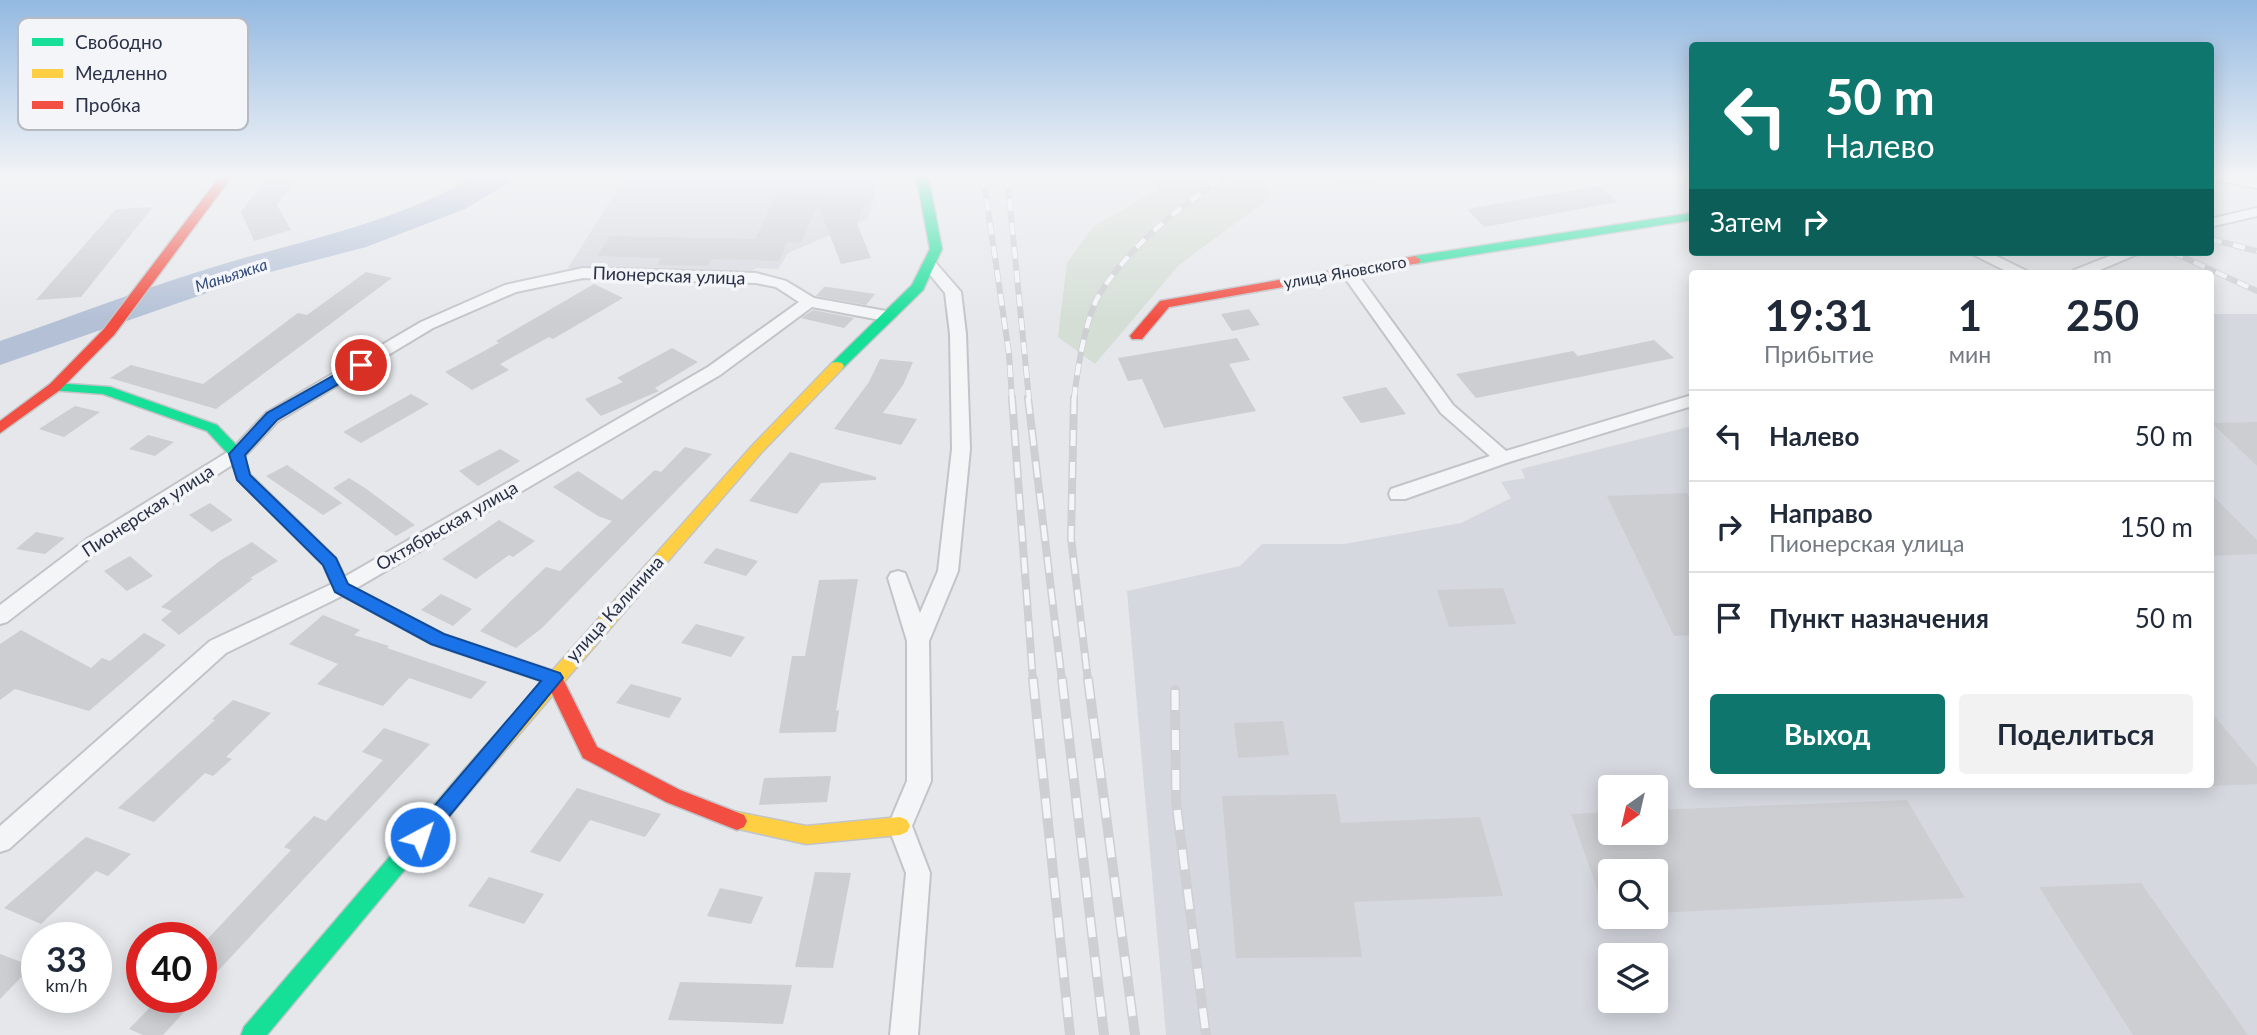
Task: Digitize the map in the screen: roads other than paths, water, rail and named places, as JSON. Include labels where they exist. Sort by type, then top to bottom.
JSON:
[{"type":"street","points":[[0,428],[55,387],[109,332],[192,223]]},
{"type":"street","name":"улица Калинина","points":[[252,1035],[554,678],[756,450],[886,316],[918,288],[936,249],[931,223]]},
{"type":"street","name":"улица Яновского","points":[[1138,336],[1166,304],[1348,271],[1646,223]]},
{"type":"street","points":[[1985,256],[2016,270]]},
{"type":"street","points":[[2088,270],[2124,256]]},
{"type":"street","points":[[918,641],[948,571],[961,449],[958,334],[953,292],[930,265]]},
{"type":"street","points":[[1348,271],[1447,409],[1503,458]]},
{"type":"street","name":"Пионерская улица","points":[[0,616],[94,544],[237,454],[272,416],[427,326],[511,288],[583,273],[756,278],[781,284],[809,302],[886,316]]},
{"type":"street","name":"Октябрьская улица","points":[[0,841],[218,647],[341,588],[714,371],[809,302]]},
{"type":"street","points":[[55,387],[105,390],[212,428],[237,454],[243,477],[330,562],[341,588],[438,639],[554,678],[590,752],[673,796],[747,825],[806,835],[900,826]]},
{"type":"street","points":[[1398,494],[1503,458],[1689,401]]},
{"type":"street","points":[[898,578],[918,641],[919,781],[900,826],[918,873],[904,1035]]},
{"type":"waterway","name":"Маньяжка","points":[[0,354],[247,268],[354,240],[398,223]]},
{"type":"railway","points":[[990,223],[1009,354],[1012,399]]},
{"type":"railway","points":[[1012,223],[1029,399]]},
{"type":"railway","points":[[1074,399],[1086,331],[1099,295],[1125,260],[1163,223]]},
{"type":"railway","points":[[2214,240],[2257,251]]},
{"type":"railway","points":[[2181,256],[2211,270]]},
{"type":"railway","points":[[2214,271],[2257,291]]},
{"type":"railway","points":[[1012,398],[1033,681]]},
{"type":"railway","points":[[1028,398],[1062,681]]},
{"type":"railway","points":[[1074,398],[1071,538],[1088,681]]},
{"type":"railway","points":[[1033,679],[1070,1035]]},
{"type":"railway","points":[[1062,679],[1104,1035]]},
{"type":"railway","points":[[1088,679],[1135,1035]]},
{"type":"railway","points":[[1175,690],[1176,802],[1206,1035]]}]
